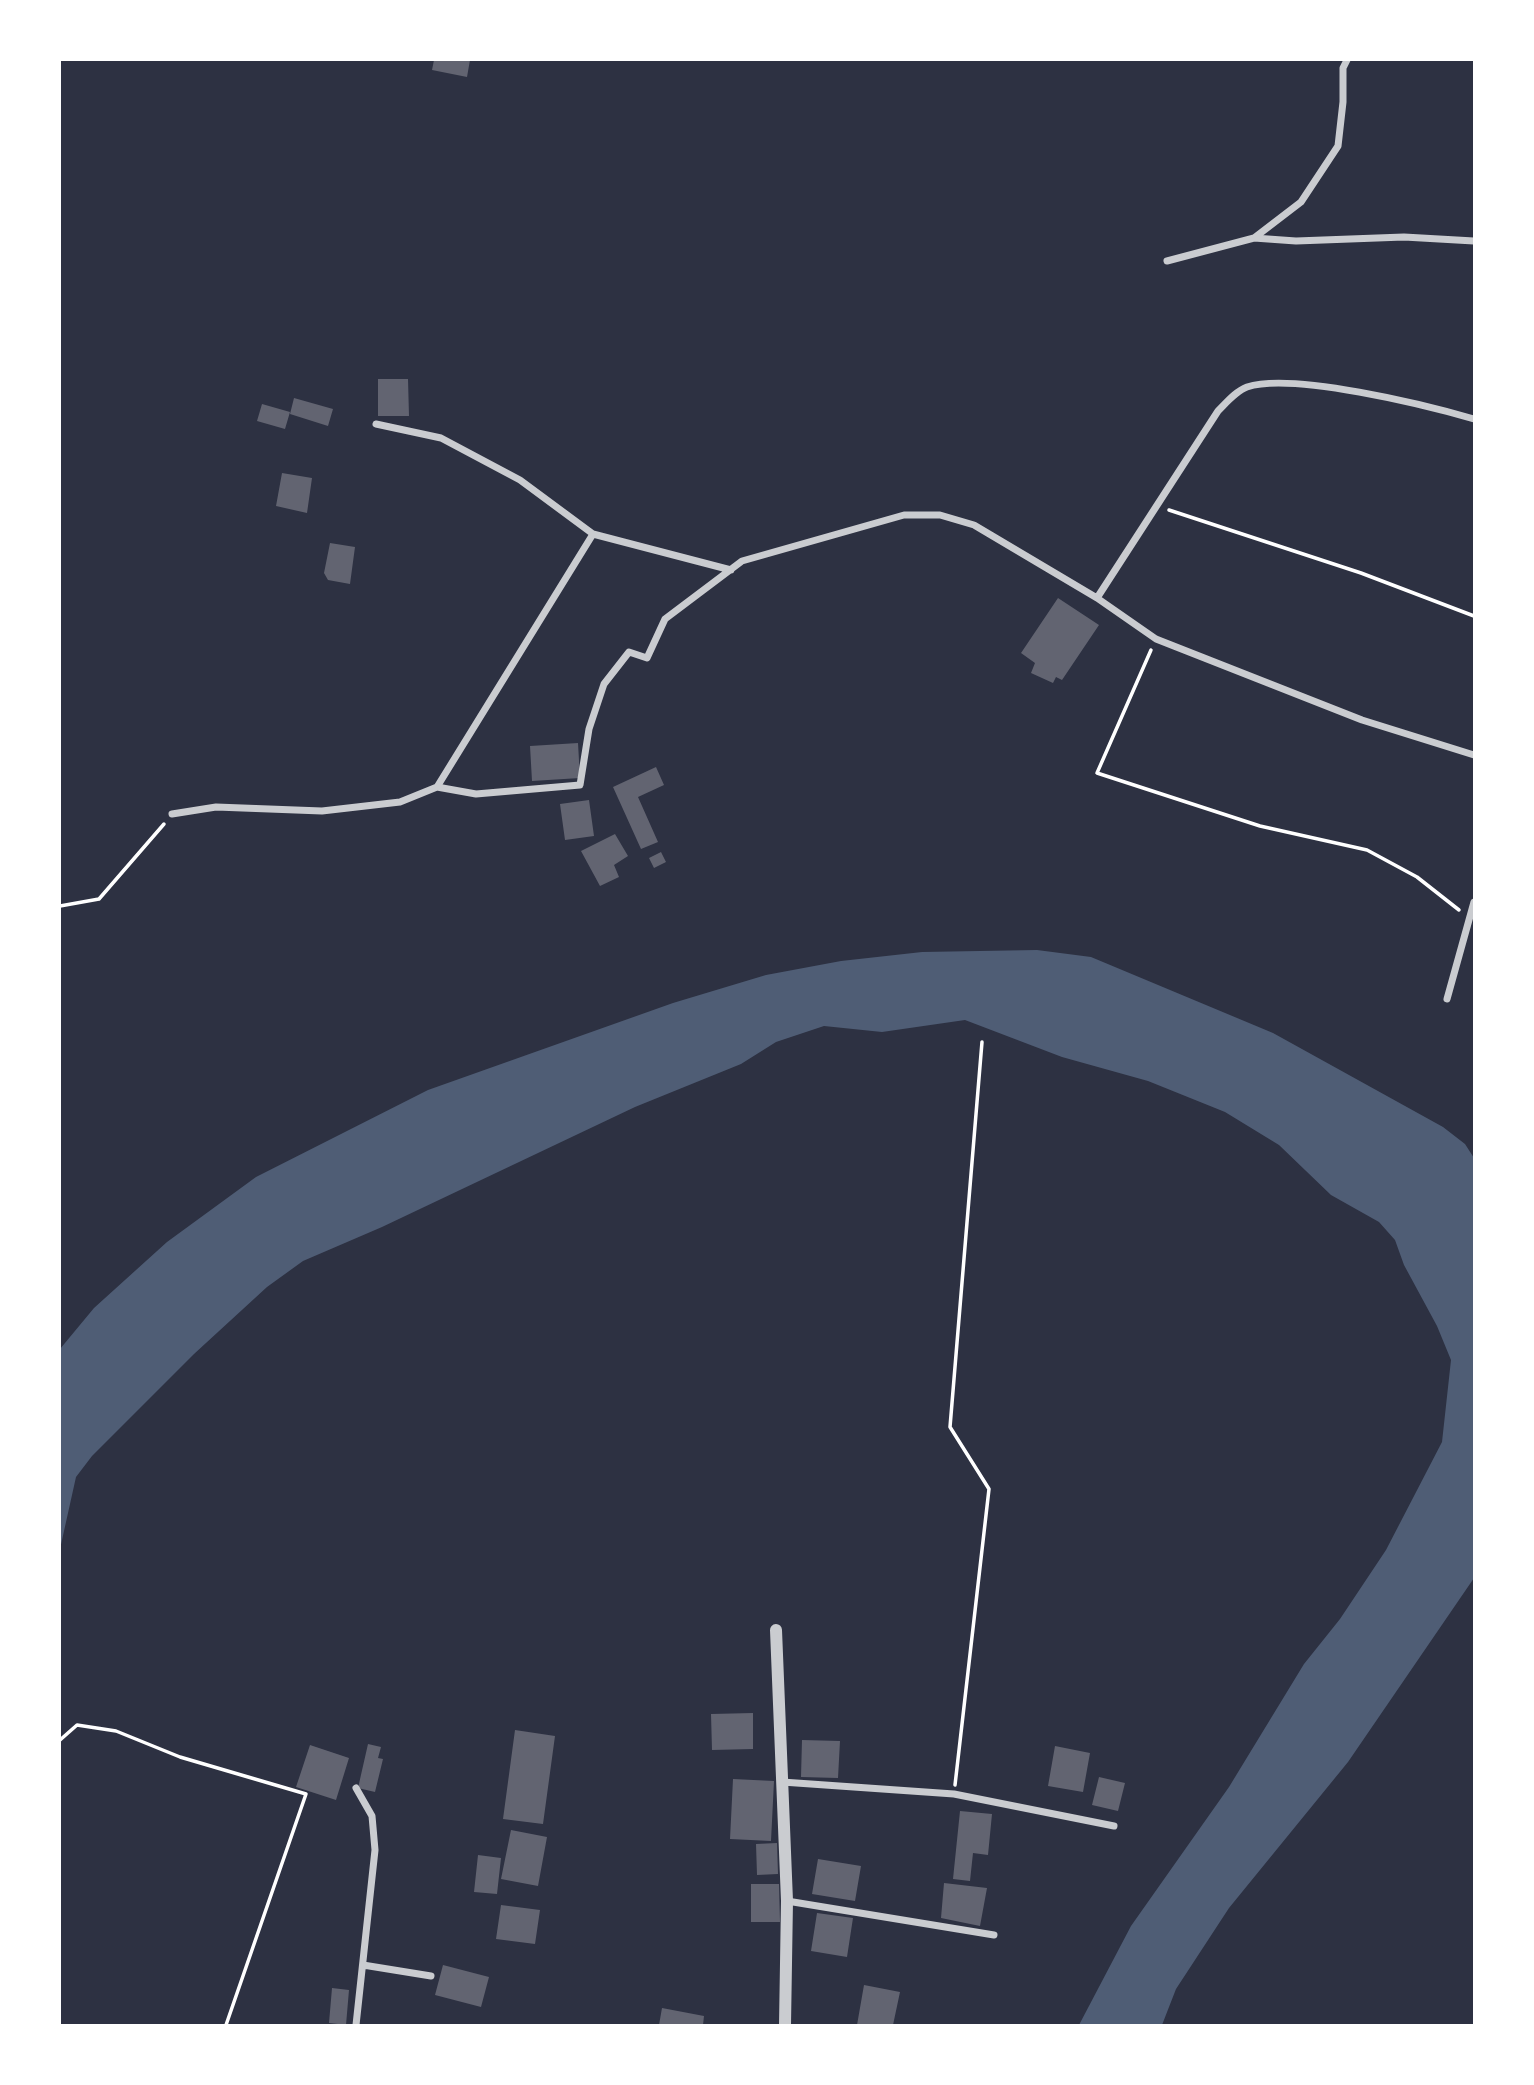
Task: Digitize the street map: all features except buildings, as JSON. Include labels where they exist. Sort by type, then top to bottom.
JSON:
[{"type":"street","points":[[1254,238],[1301,202],[1338,146],[1343,102],[1343,68],[1347,60]]},
{"type":"street","points":[[1167,261],[1254,238],[1296,241],[1404,237],[1475,241]]},
{"type":"street","points":[[1097,598],[1218,411],[1244,388],[1272,381],[1320,387],[1433,407],[1475,419]]},
{"type":"street","points":[[376,424],[441,438],[520,480],[593,534],[731,570]]},
{"type":"street","points":[[172,814],[216,807],[322,811],[400,802],[437,787],[476,794],[580,785],[589,729],[604,684],[629,652],[646,657],[664,619],[742,561],[904,515],[940,515],[974,525],[1097,598],[1156,639],[1362,720],[1475,755]]},
{"type":"street","points":[[437,787],[593,534]]},
{"type":"street","points":[[1447,999],[1475,902]]},
{"type":"street","points":[[776,1630],[787,1901],[785,2025]]},
{"type":"street","points":[[782,1782],[954,1794],[1114,1826]]},
{"type":"street","points":[[356,1788],[366,1801],[374,1827],[375,1850],[356,2025]]},
{"type":"street","points":[[787,1901],[994,1935]]},
{"type":"street","points":[[363,1965],[431,1976]]},
{"type":"path","points":[[1157,506],[1361,573],[1475,616]]},
{"type":"path","points":[[1156,639],[1097,773],[1260,826],[1367,850],[1417,877],[1469,917]]},
{"type":"path","points":[[60,906],[99,899],[172,814]]},
{"type":"path","points":[[954,1794],[989,1489],[950,1427],[982,1042]]},
{"type":"path","points":[[60,1740],[76,1725],[116,1731],[180,1757],[306,1794],[226,2025]]},
{"type":"water","points":[[1037,950],[1091,957],[1273,1033],[1443,1127],[1465,1144],[1474,1158],[1474,1578],[1348,1762],[1229,1908],[1176,1989],[1162,2025],[1079,2025],[1131,1926],[1229,1787],[1304,1664],[1340,1619],[1386,1550],[1442,1442],[1451,1360],[1437,1326],[1404,1265],[1395,1240],[1379,1222],[1331,1195],[1279,1145],[1225,1112],[1148,1081],[1062,1057],[965,1020],[882,1032],[824,1026],[776,1042],[741,1064],[635,1107],[382,1227],[303,1261],[267,1287],[194,1354],[92,1456],[76,1477],[60,1549],[60,1349],[94,1308],[167,1242],[256,1177],[428,1090],[673,1003],[766,975],[841,961],[922,952]]}]
